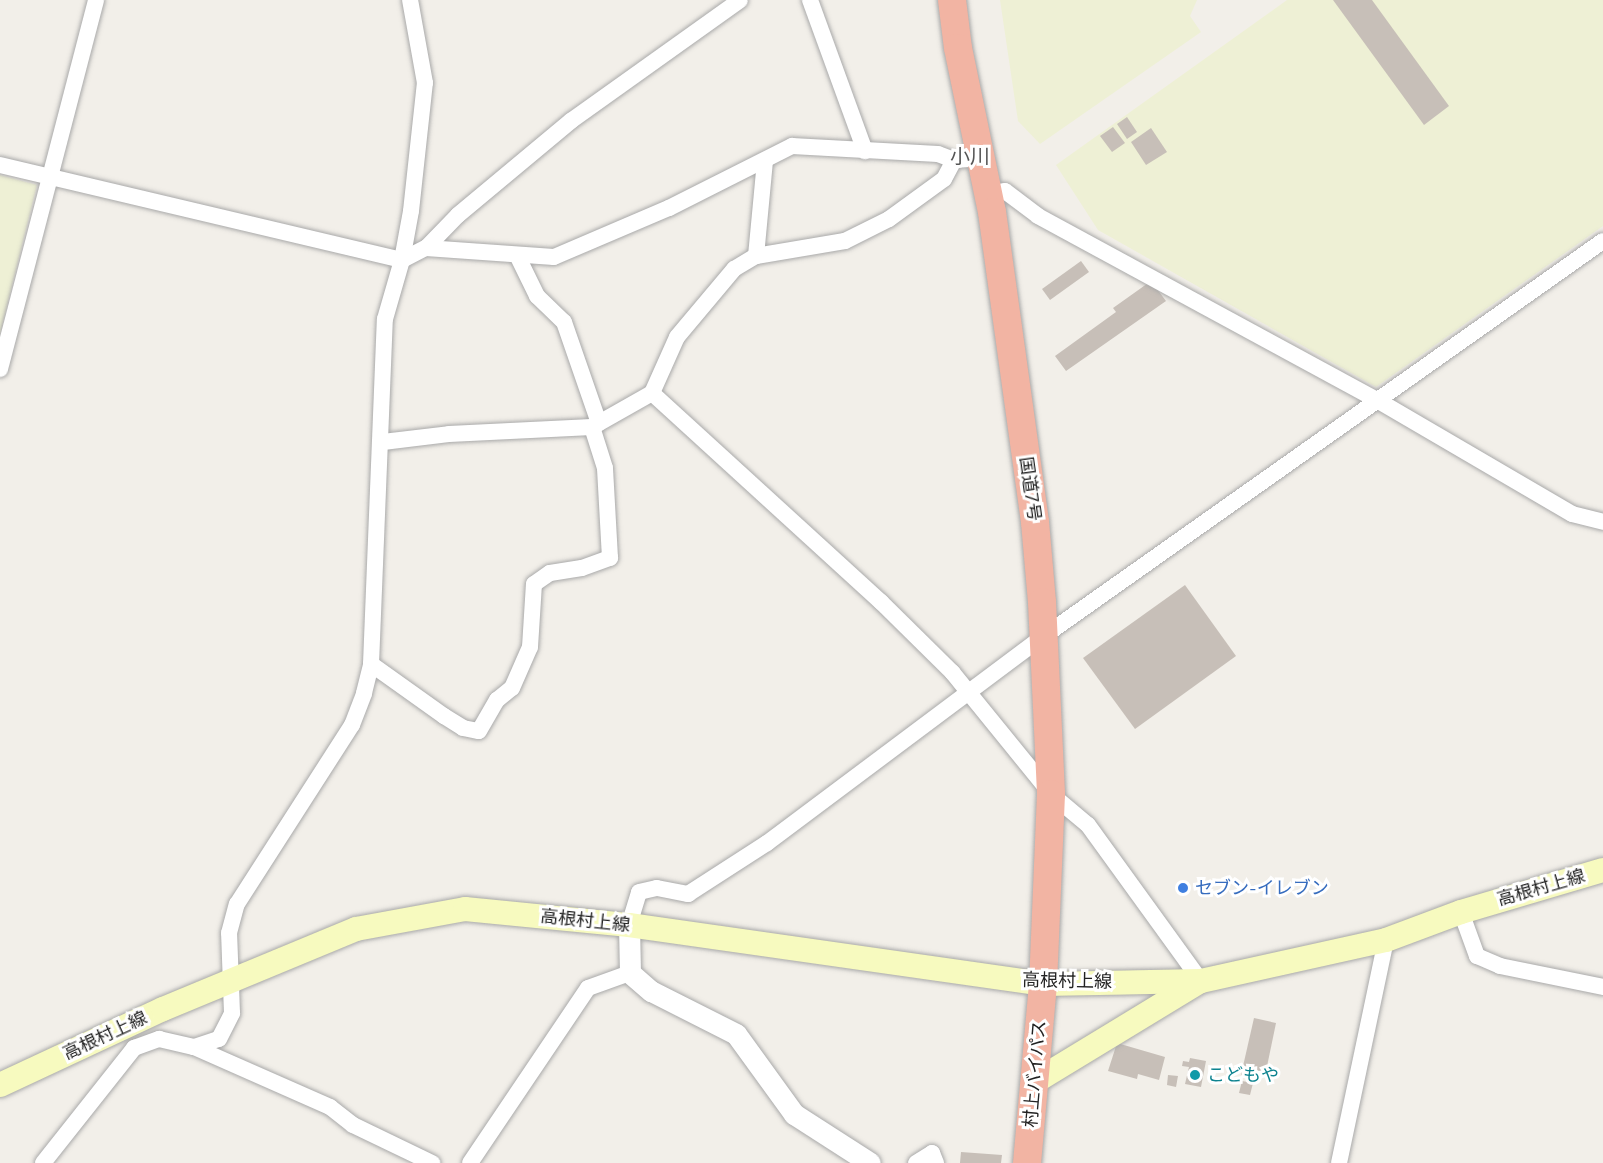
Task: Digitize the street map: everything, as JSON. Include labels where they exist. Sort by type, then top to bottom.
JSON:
[{"type":"highway","name":"国道7号","points":[[952,0],[967,159],[987,193],[1035,522],[1044,636],[1051,794],[1043,984]]},
{"type":"highway","name":"村上バイパス","points":[[1027,1163],[1043,984]]},
{"type":"main road","name":"高根村上線","points":[[0,1085],[229,981],[356,929],[465,909],[629,925],[1043,984],[1201,981],[1386,940],[1461,912],[1603,870]]},
{"type":"main road","name":"高根村上線","points":[[1036,1081],[1201,981]]},
{"type":"street","points":[[0,369],[48,177],[96,0]]},
{"type":"street","points":[[194,1047],[219,1039],[232,1013],[229,933],[237,904],[352,725],[371,664],[383,442],[385,319],[402,260],[425,83],[410,0]]},
{"type":"street","points":[[0,165],[402,260],[426,248],[458,215],[572,120],[740,0]]},
{"type":"street","points":[[810,0],[865,151]]},
{"type":"street","points":[[426,248],[555,257],[669,208],[792,146],[938,154],[967,159]]},
{"type":"street","points":[[383,442],[449,434],[596,425],[652,393],[677,337],[734,269],[756,256],[845,241],[889,219],[944,179],[967,159]]},
{"type":"street","points":[[756,256],[765,160]]},
{"type":"street","points":[[987,193],[1005,191],[1038,216],[1377,400],[1572,514],[1603,522]]},
{"type":"street","points":[[870,1163],[794,1114],[736,1034],[651,991],[630,973],[629,925],[639,892],[657,888],[688,894],[767,843],[1044,636],[1603,241]]},
{"type":"street","points":[[371,664],[463,728],[479,731],[497,700],[512,688],[530,647],[534,584],[550,573],[582,568],[610,558],[605,468],[596,425],[564,322],[537,296],[517,255]]},
{"type":"street","points":[[652,393],[881,602],[969,692],[1051,794],[1088,825],[1201,981]]},
{"type":"street","points":[[1461,912],[1477,956],[1500,966],[1603,987]]},
{"type":"street","points":[[1340,1163],[1386,940]]},
{"type":"street","points":[[470,1163],[588,988],[630,973]]},
{"type":"street","points":[[43,1163],[134,1048],[159,1039],[194,1047],[330,1107],[352,1125],[432,1163]]},
{"type":"street","points":[[916,1163],[932,1153],[936,1163]]},
{"type":"green space","points":[[1000,0],[1197,0],[1190,16],[1201,32],[1040,144],[1018,121]]},
{"type":"green space","points":[[1287,0],[1603,0],[1603,226],[1376,387],[1098,230],[1056,165]]},
{"type":"green space","points":[[0,175],[37,185],[0,334]]},
{"type":"building","points":[[1333,0],[1372,0],[1449,106],[1424,125]]},
{"type":"building","points":[[1127,117],[1137,132],[1127,139],[1117,124]]},
{"type":"building","points":[[1113,127],[1125,143],[1112,152],[1100,136]]},
{"type":"building","points":[[1151,128],[1167,152],[1146,165],[1131,142]]},
{"type":"building","points":[[1081,261],[1089,272],[1050,300],[1042,289]]},
{"type":"building","points":[[1151,281],[1166,301],[1066,371],[1055,356],[1116,312],[1113,308]]},
{"type":"building","points":[[1185,585],[1236,656],[1135,729],[1083,658]]},
{"type":"building","points":[[1254,1018],[1276,1023],[1265,1076],[1241,1075]]},
{"type":"building","points":[[1117,1043],[1165,1057],[1159,1080],[1138,1074],[1137,1079],[1108,1071]]},
{"type":"building","name":"こどもや","points":[[1190,1058],[1206,1061],[1201,1087],[1185,1084],[1189,1067],[1182,1066],[1183,1061],[1189,1062]]},
{"type":"building","points":[[1168,1075],[1178,1076],[1176,1087],[1167,1085]]},
{"type":"building","points":[[1242,1081],[1253,1083],[1250,1095],[1239,1093]]},
{"type":"building","points":[[961,1152],[1002,1155],[1001,1163],[960,1163]]},
{"type":"place","name":"セブン-イレブン","points":[[1183,888]]},
{"type":"place","name":"こどもや","points":[[1195,1075]]},
{"type":"district","name":"小川","points":[[970,156]]}]
